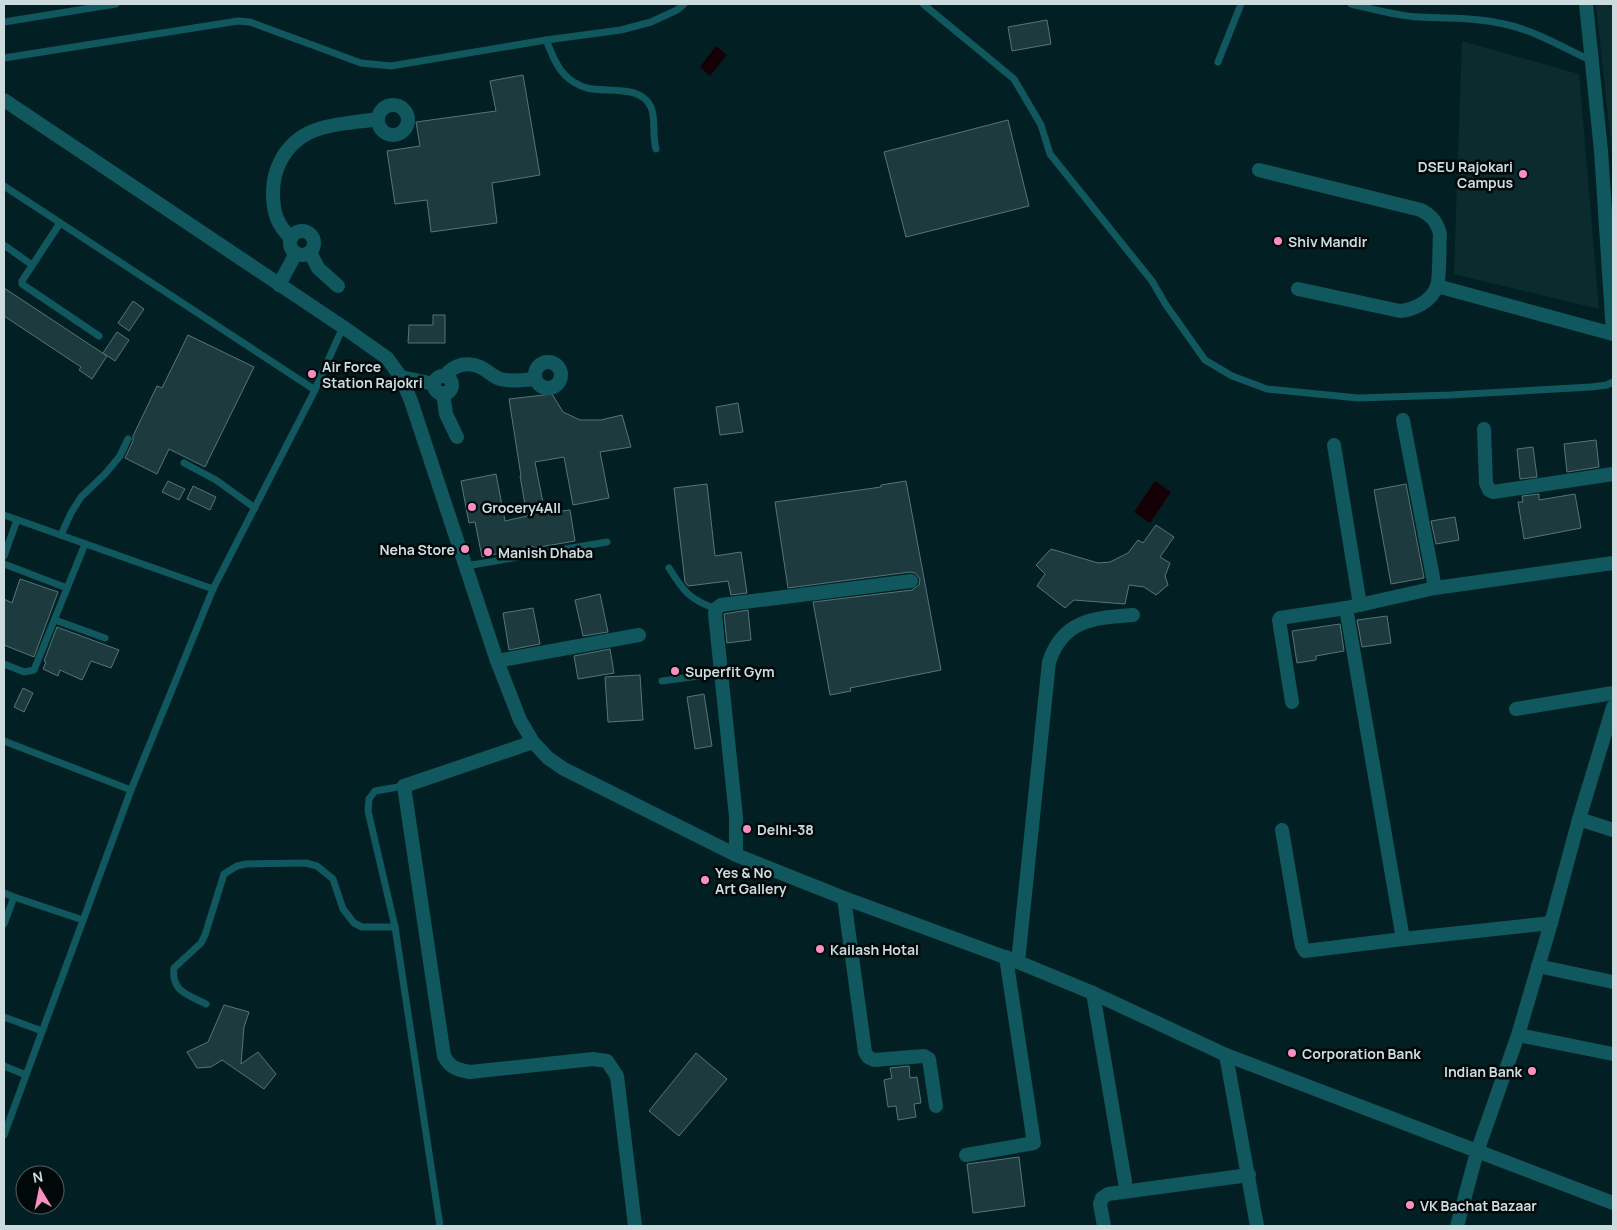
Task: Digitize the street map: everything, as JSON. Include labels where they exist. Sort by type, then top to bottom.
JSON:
[{"type":"street","points":[[1437,286],[1613,333],[1586,4]]},
{"type":"street","points":[[4,100],[343,327],[386,358],[401,377],[411,401],[497,661],[520,720],[532,742],[548,758],[564,769],[736,855],[844,898],[1012,959],[1093,993],[1226,1055],[1613,1204]]},
{"type":"street","points":[[291,238],[277,222],[273,201],[273,184],[277,167],[286,149],[299,138],[326,126],[378,119]]},
{"type":"street","points":[[1259,170],[1421,210],[1434,219],[1438,226],[1440,234],[1437,286],[1425,302],[1408,310],[1400,311],[1298,289]]},
{"type":"street","points":[[279,285],[303,253],[314,245],[314,237],[304,230],[293,234],[290,246],[303,253],[338,286]]},
{"type":"street","points":[[457,437],[446,414],[441,384],[451,369],[464,364],[480,367],[494,377],[502,379],[535,379]]},
{"type":"street","points":[[401,377],[441,384]]},
{"type":"street","points":[[1402,420],[1435,588]]},
{"type":"street","points":[[1484,429],[1486,483],[1489,490],[1493,492],[1613,474]]},
{"type":"street","points":[[1334,445],[1353,606],[1403,939]]},
{"type":"street","points":[[1292,702],[1280,618],[1353,606],[1435,588],[1613,562]]},
{"type":"street","points":[[736,855],[736,817],[716,609],[721,605],[911,581]]},
{"type":"street","points":[[966,1155],[1034,1144],[1012,959],[1050,656],[1063,637],[1076,625],[1099,618],[1133,614]]},
{"type":"street","points":[[497,661],[639,635]]},
{"type":"street","points":[[1516,709],[1613,693]]},
{"type":"street","points":[[1457,1226],[1477,1152],[1518,1035],[1551,924],[1579,819],[1609,734],[1613,707]]},
{"type":"street","points":[[532,742],[404,786],[444,1056],[453,1068],[470,1072],[593,1059],[607,1061],[617,1076],[635,1226]]},
{"type":"street","points":[[1579,819],[1613,830]]},
{"type":"street","points":[[1282,830],[1300,936],[1305,951],[1551,924]]},
{"type":"street","points":[[844,898],[865,1052],[868,1057],[874,1060],[924,1056],[929,1059],[936,1106]]},
{"type":"street","points":[[1538,966],[1613,982]]},
{"type":"street","points":[[1093,993],[1125,1182]]},
{"type":"street","points":[[1518,1035],[1613,1054]]},
{"type":"street","points":[[1226,1055],[1249,1175],[1256,1226]]},
{"type":"street","points":[[1104,1226],[1100,1204],[1102,1198],[1108,1194],[1249,1175]]},
{"type":"lane","points":[[4,22],[89,6],[116,4]]},
{"type":"lane","points":[[4,58],[238,21],[250,22],[361,63],[391,66],[546,40],[621,30],[651,22],[677,10],[684,4]]},
{"type":"lane","points":[[923,4],[1014,79],[1041,125],[1050,154],[1152,281],[1166,305],[1205,360],[1232,376],[1267,389],[1358,398],[1582,388],[1607,385],[1613,382]]},
{"type":"lane","points":[[1218,62],[1241,4]]},
{"type":"lane","points":[[1351,4],[1388,13],[1464,18],[1504,24],[1525,30],[1592,62]]},
{"type":"lane","points":[[546,40],[563,73],[577,84],[587,88],[636,94],[644,98],[651,107],[653,115],[653,133],[656,148]]},
{"type":"lane","points":[[4,186],[315,390]]},
{"type":"lane","points":[[60,223],[22,281],[24,287],[99,336]]},
{"type":"lane","points":[[4,245],[32,265]]},
{"type":"lane","points":[[4,1135],[131,790],[213,589],[315,390],[343,327]]},
{"type":"lane","points":[[61,535],[71,513],[82,497],[120,456],[128,439]]},
{"type":"lane","points":[[184,463],[216,480],[254,508]]},
{"type":"lane","points":[[4,515],[213,589]]},
{"type":"lane","points":[[4,556],[17,520]]},
{"type":"lane","points":[[466,566],[607,542]]},
{"type":"lane","points":[[4,664],[24,672],[34,670],[86,544]]},
{"type":"lane","points":[[4,564],[67,588]]},
{"type":"lane","points":[[669,568],[687,593],[698,602],[716,609]]},
{"type":"lane","points":[[55,620],[105,638]]},
{"type":"lane","points":[[662,681],[721,673]]},
{"type":"lane","points":[[4,741],[131,790]]},
{"type":"lane","points":[[404,786],[375,791],[369,798],[368,811],[395,927],[440,1226]]},
{"type":"lane","points":[[206,1004],[182,992],[174,982],[174,968],[201,942],[205,935],[221,881],[229,869],[237,866],[306,863],[317,866],[333,879],[344,909],[354,923],[362,927],[395,927]]},
{"type":"lane","points":[[4,892],[83,920]]},
{"type":"lane","points":[[4,924],[14,897]]},
{"type":"lane","points":[[4,1017],[42,1031]]},
{"type":"lane","points":[[4,1066],[26,1075]]},
{"type":"shaded area","points":[[1596,4],[1613,4],[1613,163]]},
{"type":"shaded area","name":"DSEU Rajokari Campus","points":[[1462,41],[1579,74],[1599,309],[1454,274]]},
{"type":"shaded area","points":[[716,46],[727,55],[710,76],[700,67]]},
{"type":"shaded area","points":[[1155,481],[1171,492],[1150,523],[1134,512]]},
{"type":"building","points":[[1047,20],[1051,44],[1012,51],[1008,27]]},
{"type":"building","points":[[523,75],[540,175],[492,183],[497,223],[431,232],[427,200],[395,204],[387,151],[420,146],[416,122],[496,111],[490,81]]},
{"type":"building","points":[[1008,120],[1029,206],[906,237],[884,152]]},
{"type":"building","points":[[4,288],[107,356],[92,379],[79,370],[81,367],[4,316]]},
{"type":"building","points":[[133,301],[144,309],[129,331],[118,323]]},
{"type":"building","points":[[433,315],[445,315],[445,343],[408,343],[409,325],[433,325]]},
{"type":"building","points":[[117,332],[129,340],[115,361],[103,353]]},
{"type":"building","points":[[188,335],[254,367],[205,467],[169,449],[157,474],[125,458],[133,441],[133,436],[157,386],[162,388]]},
{"type":"building","points":[[552,394],[563,412],[580,420],[601,420],[622,415],[631,447],[600,452],[609,498],[573,505],[564,457],[535,462],[545,513],[570,510],[575,541],[534,548],[533,546],[482,557],[475,522],[469,523],[461,481],[496,474],[505,521],[527,516],[509,399]]},
{"type":"building","points":[[738,403],[743,432],[720,435],[716,407]]},
{"type":"building","points":[[1596,440],[1599,467],[1567,472],[1564,444]]},
{"type":"building","points":[[1533,447],[1537,477],[1520,479],[1517,449]]},
{"type":"building","points":[[168,481],[185,489],[179,500],[162,492]]},
{"type":"building","points":[[906,481],[941,670],[850,688],[851,691],[830,695],[813,602],[912,590],[919,585],[920,579],[915,573],[910,572],[788,588],[775,502],[881,487],[881,485]]},
{"type":"building","points":[[707,484],[715,556],[741,552],[747,593],[731,595],[728,581],[688,586],[685,582],[674,488]]},
{"type":"building","points":[[1406,484],[1424,578],[1391,584],[1374,490]]},
{"type":"building","points":[[193,486],[216,497],[210,510],[187,499]]},
{"type":"building","points":[[1539,494],[1539,500],[1575,494],[1581,528],[1524,539],[1518,502],[1523,502],[1522,496]]},
{"type":"building","points":[[1455,517],[1459,540],[1436,544],[1431,521]]},
{"type":"building","points":[[1156,525],[1174,537],[1160,557],[1170,563],[1165,576],[1168,585],[1156,595],[1144,587],[1129,585],[1125,604],[1074,600],[1065,608],[1037,586],[1045,574],[1036,565],[1051,549],[1098,563],[1110,562],[1128,553],[1138,540],[1143,543]]},
{"type":"building","points":[[20,579],[58,592],[34,657],[4,645],[4,599],[12,603]]},
{"type":"building","points":[[600,594],[608,632],[583,636],[575,600]]},
{"type":"building","points":[[533,608],[540,644],[509,650],[503,613]]},
{"type":"building","points":[[748,610],[751,640],[727,643],[724,614]]},
{"type":"building","points":[[1387,616],[1391,643],[1362,647],[1357,620]]},
{"type":"building","points":[[1340,624],[1344,651],[1316,656],[1316,660],[1297,663],[1292,631]]},
{"type":"building","points":[[57,627],[119,650],[111,668],[91,661],[82,680],[60,670],[58,676],[43,669],[46,662],[44,661]]},
{"type":"building","points":[[610,649],[614,673],[578,679],[574,656]]},
{"type":"building","points":[[640,675],[643,720],[608,722],[605,677]]},
{"type":"building","points":[[23,688],[33,693],[24,712],[14,707]]},
{"type":"building","points":[[704,694],[712,746],[695,749],[687,697]]},
{"type":"building","points":[[224,1005],[249,1012],[244,1027],[241,1064],[258,1052],[276,1074],[264,1089],[222,1060],[211,1067],[197,1068],[187,1052],[208,1042]]},
{"type":"building","points":[[696,1053],[727,1079],[679,1136],[649,1111]]},
{"type":"building","points":[[909,1066],[910,1078],[917,1077],[921,1103],[914,1104],[916,1117],[898,1120],[896,1106],[888,1107],[884,1080],[892,1078],[890,1068]]},
{"type":"building","points":[[1019,1157],[1025,1206],[973,1213],[967,1164]]},
{"type":"place","name":"DSEU Rajokari Campus","points":[[1523,174]]},
{"type":"place","name":"Shiv Mandir","points":[[1278,241]]},
{"type":"place","name":"Air Force Station Rajokri","points":[[312,374]]},
{"type":"place","name":"Grocery4All","points":[[472,507]]},
{"type":"place","name":"Neha Store","points":[[465,549]]},
{"type":"place","name":"Manish Dhaba","points":[[488,552]]},
{"type":"place","name":"Superfit Gym","points":[[675,671]]},
{"type":"place","name":"Delhi-38","points":[[747,829]]},
{"type":"place","name":"Yes & No Art Gallery","points":[[705,880]]},
{"type":"place","name":"Kailash Hotal","points":[[820,949]]},
{"type":"place","name":"Corporation Bank","points":[[1292,1053]]},
{"type":"place","name":"Indian Bank","points":[[1532,1071]]},
{"type":"place","name":"VK Bachat Bazaar","points":[[1410,1205]]}]
